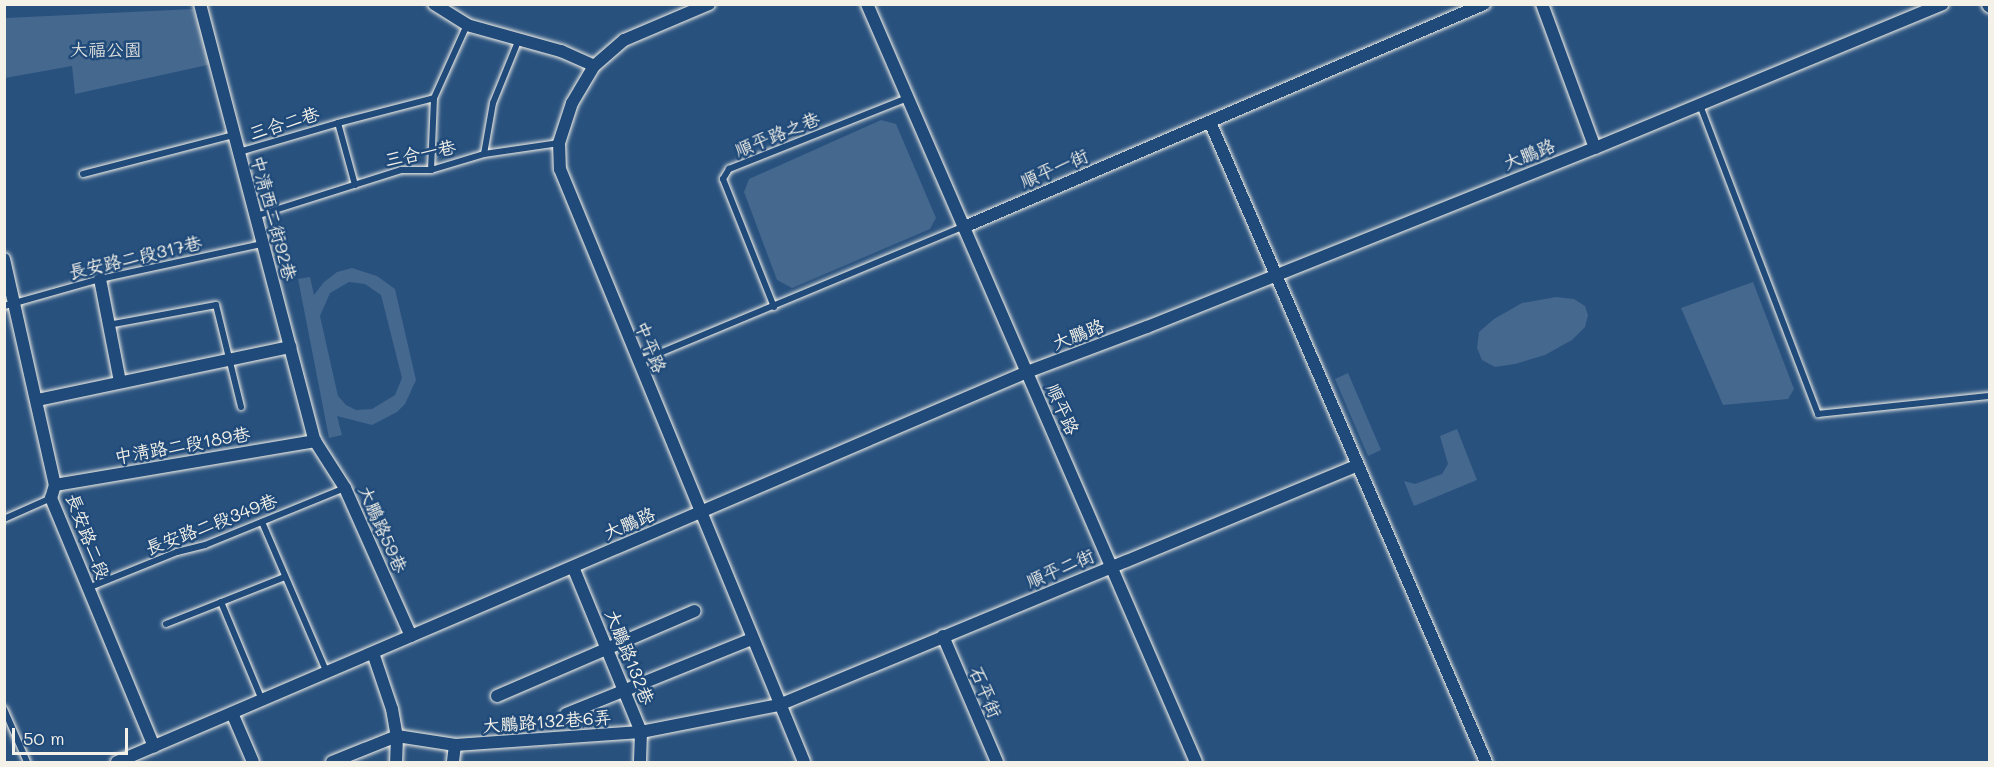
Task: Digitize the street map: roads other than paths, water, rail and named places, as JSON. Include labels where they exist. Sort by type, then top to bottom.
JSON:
[{"type":"street","name":"中清西二街92巷","points":[[200,4],[315,441]]},
{"type":"street","points":[[434,4],[467,25],[561,51],[594,66]]},
{"type":"street","name":"中平路","points":[[709,4],[639,32],[610,50],[594,66],[572,103],[559,143],[563,182],[804,762]]},
{"type":"street","name":"順平路","points":[[867,4],[1196,762]]},
{"type":"street","name":"順平一街","points":[[964,227],[1484,4]]},
{"type":"street","points":[[1542,4],[1595,148]]},
{"type":"street","name":"大鵬路","points":[[117,762],[1027,372],[1595,148],[1942,4]]},
{"type":"street","points":[[1210,122],[1274,276],[1486,762]]},
{"type":"street","name":"長安路二段","points":[[4,259],[10,304],[38,400],[55,485],[51,498],[154,747]]},
{"type":"street","points":[[100,279],[120,382]]},
{"type":"street","points":[[38,400],[290,347]]},
{"type":"street","name":"中清路二段189巷","points":[[55,485],[315,441]]},
{"type":"street","name":"大鵬路59巷","points":[[315,441],[345,488],[411,636]]},
{"type":"street","name":"順平二街","points":[[779,705],[1356,466]]},
{"type":"street","name":"大鵬路132巷","points":[[573,567],[641,732],[640,762]]},
{"type":"street","points":[[497,696],[694,611]]},
{"type":"street","name":"石平街","points":[[943,636],[997,762]]},
{"type":"street","points":[[566,714],[752,639]]},
{"type":"street","points":[[373,653],[392,709],[397,736],[396,762]]},
{"type":"street","name":"大鵬路132巷6弄","points":[[397,736],[455,745],[641,732],[779,705]]},
{"type":"street","points":[[232,713],[253,762]]},
{"type":"street","points":[[332,762],[397,736]]},
{"type":"street","points":[[453,762],[455,745]]},
{"type":"lane","points":[[431,170],[434,98],[467,25]]},
{"type":"lane","points":[[484,154],[493,103],[519,39]]},
{"type":"lane","name":"順平路之巷","points":[[774,307],[723,179],[729,169],[908,97]]},
{"type":"lane","name":"三合二巷","points":[[238,152],[434,98]]},
{"type":"lane","points":[[1699,105],[1818,414],[1989,396]]},
{"type":"lane","name":"三合二巷","points":[[338,123],[355,184]]},
{"type":"lane","points":[[83,174],[234,135]]},
{"type":"lane","name":"三合一巷","points":[[255,216],[401,170],[431,170],[484,154],[559,143]]},
{"type":"lane","name":"順平一街","points":[[638,362],[964,227]]},
{"type":"lane","name":"長安路二段317巷","points":[[10,304],[100,279],[262,244]]},
{"type":"lane","points":[[108,325],[216,304],[241,407]]},
{"type":"lane","name":"長安路二段349巷","points":[[88,588],[177,552],[205,545],[345,488]]},
{"type":"lane","points":[[4,519],[51,498]]},
{"type":"lane","points":[[262,522],[327,673]]},
{"type":"lane","points":[[166,624],[285,577]]},
{"type":"lane","points":[[221,602],[262,700]]},
{"type":"lane","points":[[4,709],[27,762]]},
{"type":"park label","name":"大福公園","points":[[106,49]]}]
